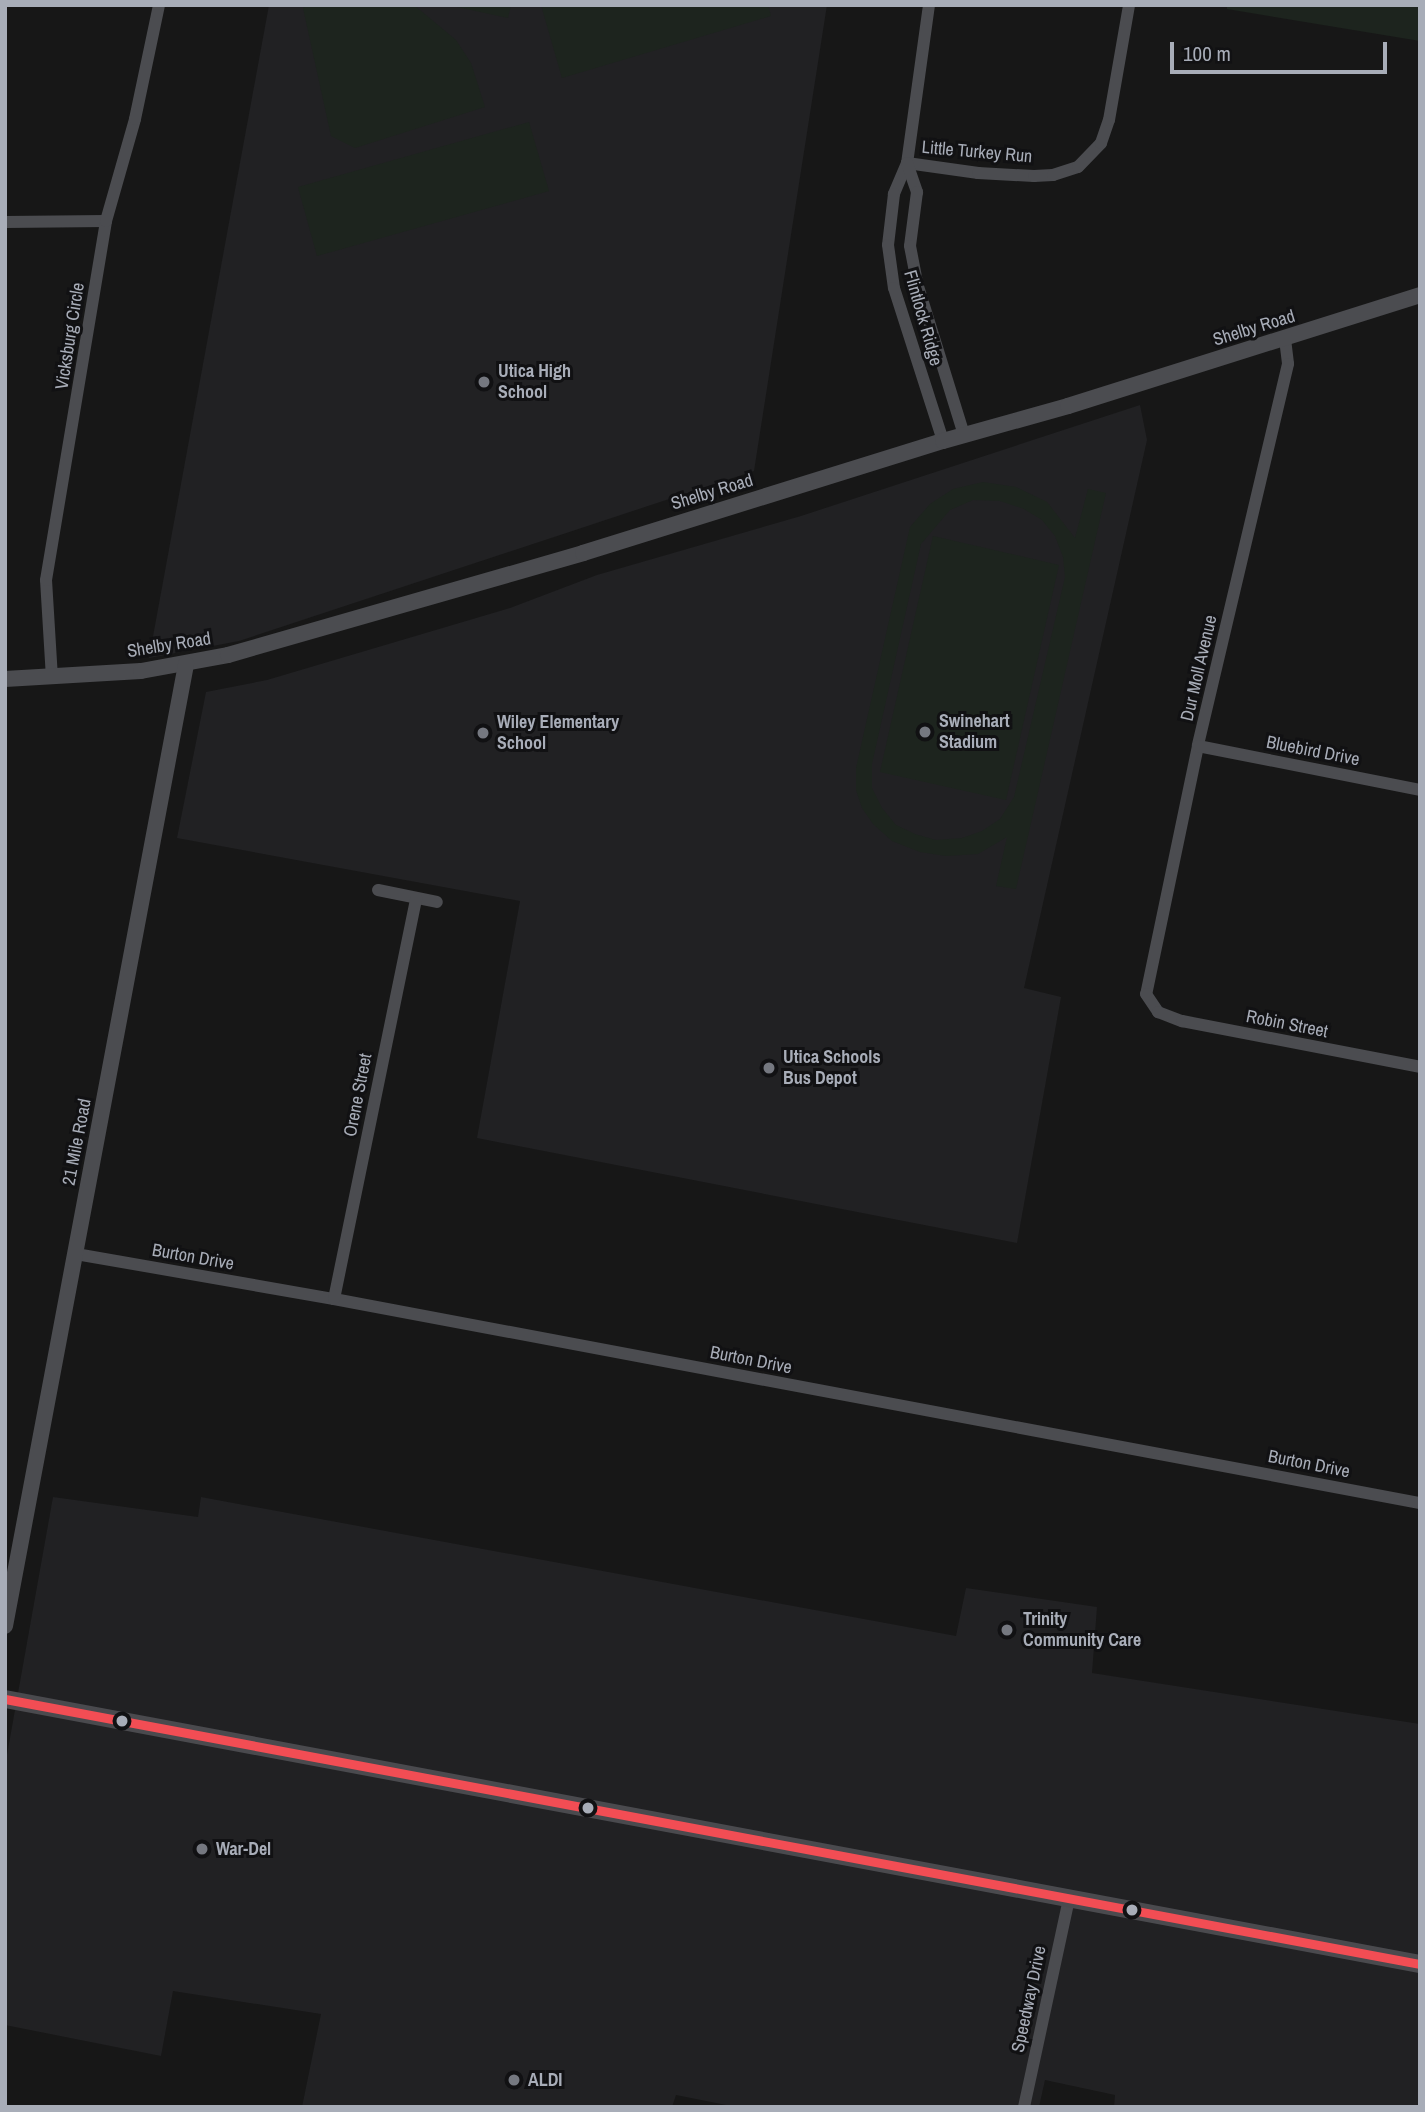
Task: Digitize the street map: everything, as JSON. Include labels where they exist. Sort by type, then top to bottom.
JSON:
[{"type":"main road","points":[[5,1699],[1420,1964]]},
{"type":"street","name":"Vicksburg Circle","points":[[51,678],[46,580],[106,221],[135,119],[159,5]]},
{"type":"street","name":"Flintlock Ridge","points":[[929,5],[907,163],[894,194],[888,245],[898,299],[943,441]]},
{"type":"street","name":"Little Turkey Run","points":[[907,163],[1006,175],[1053,175],[1078,167],[1101,143],[1109,120],[1129,5]]},
{"type":"street","name":"Flintlock Ridge","points":[[907,163],[918,192],[910,246],[920,293],[964,435]]},
{"type":"street","points":[[5,222],[106,221]]},
{"type":"street","points":[[898,299],[920,293]]},
{"type":"street","name":"Shelby Road","points":[[5,679],[51,678],[186,664],[228,655],[583,553],[943,441],[1068,406],[1420,295]]},
{"type":"street","name":"Dur Moll Avenue","points":[[1151,1006],[1146,987],[1198,746],[1288,364],[1284,339]]},
{"type":"street","name":"21 Mile Road","points":[[5,1626],[186,664]]},
{"type":"street","name":"Bluebird Drive","points":[[1198,746],[1420,790]]},
{"type":"street","points":[[378,890],[437,902]]},
{"type":"street","name":"Orene Street","points":[[334,1299],[416,898]]},
{"type":"street","name":"Robin Street","points":[[1151,1006],[1158,1012],[1182,1021],[1420,1067]]},
{"type":"street","name":"Burton Drive","points":[[76,1254],[334,1299],[1420,1503]]},
{"type":"street","name":"Speedway Drive","points":[[1024,2107],[1069,1898]]},
{"type":"shaded area","name":"Utica High School","points":[[269,5],[827,5],[754,471],[239,641],[149,658]]},
{"type":"shaded area","points":[[307,5],[414,5],[456,40],[471,63],[485,107],[355,148],[331,136],[303,8]]},
{"type":"shaded area","points":[[448,5],[511,5],[508,18]]},
{"type":"shaded area","points":[[541,5],[768,5],[771,16],[562,78]]},
{"type":"shaded area","points":[[1227,5],[1420,5],[1420,41],[1227,9]]},
{"type":"shaded area","points":[[529,122],[549,191],[317,256],[298,187]]},
{"type":"shaded area","points":[[1140,405],[1147,440],[1024,988],[1061,997],[1017,1243],[477,1138],[520,901],[177,838],[206,692],[267,680],[510,608],[597,575],[801,516]]},
{"type":"shaded area","points":[[983,482],[1016,487],[1047,502],[1075,538],[1088,489],[1106,493],[1016,889],[996,886],[1007,837],[978,854],[946,856],[920,852],[892,841],[873,824],[862,808],[856,790],[856,768],[910,527],[930,504],[953,489]],"holes":[[[973,500],[1000,501],[1024,509],[1042,520],[1055,536],[1063,557],[1065,577],[1014,797],[1000,819],[982,831],[962,838],[936,840],[896,825],[882,808],[872,788],[872,764],[921,544],[950,510]]]},
{"type":"shaded area","points":[[933,536],[1059,565],[1006,800],[880,772]]},
{"type":"shaded area","points":[[53,1497],[198,1517],[201,1497],[956,1636],[966,1588],[1097,1607],[1092,1673],[1420,1724],[1420,2107],[1114,2107],[1115,2095],[1045,2080],[1039,2107],[736,2107],[676,2095],[672,2107],[302,2107],[321,2014],[173,1991],[161,2056],[5,2025],[5,1766]]},
{"type":"transit line","points":[[5,1699],[1420,1964]]},
{"type":"place","name":"Utica High School","points":[[484,382]]},
{"type":"place","name":"Swinehart Stadium","points":[[925,732]]},
{"type":"place","name":"Wiley Elementary School","points":[[483,733]]},
{"type":"place","name":"Utica Schools Bus Depot","points":[[769,1068]]},
{"type":"place","name":"Trinity Community Care","points":[[1007,1630]]},
{"type":"place","name":"War-Del","points":[[202,1849]]},
{"type":"place","name":"ALDI","points":[[514,2080]]}]
